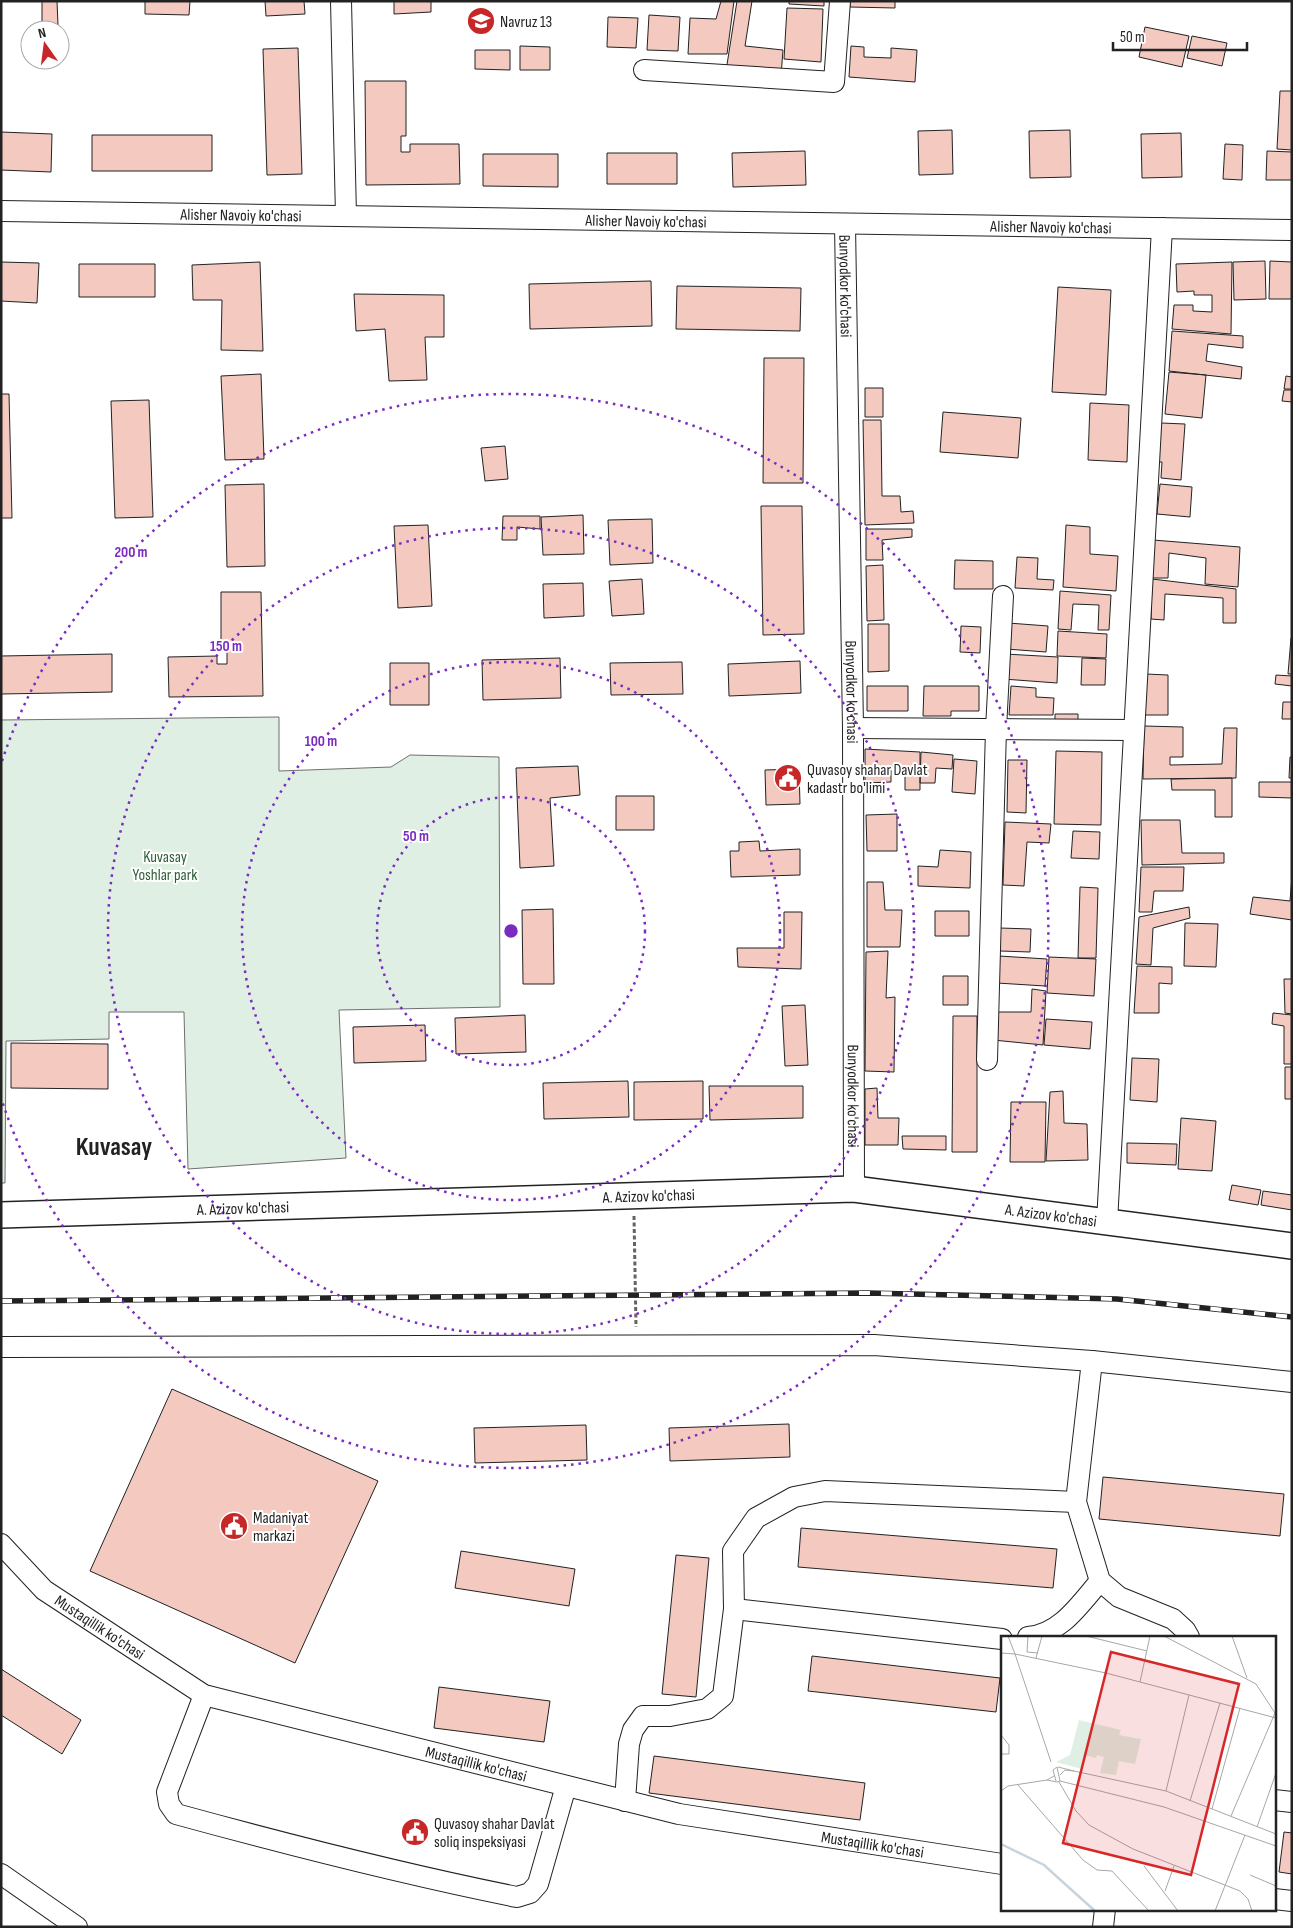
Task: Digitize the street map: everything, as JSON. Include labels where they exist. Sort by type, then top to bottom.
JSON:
[{"type":"main road","name":"A. Azizov ko'chasi","points":[[1,1215],[854,1189],[1292,1246]]},
{"type":"street","points":[[341,1],[346,216]]},
{"type":"street","points":[[644,70],[834,82],[840,1]]},
{"type":"street","name":"Alisher Navoiy ko'chasi","points":[[1,211],[1292,230]]},
{"type":"street","name":"Bunyodkor ko'chasi","points":[[845,224],[853,728],[854,1189]]},
{"type":"street","points":[[1107,1222],[1162,228]]},
{"type":"street","points":[[988,1060],[996,729],[1003,596]]},
{"type":"street","points":[[853,728],[1134,730]]},
{"type":"street","points":[[1,1347],[874,1345],[1092,1361],[1292,1382]]},
{"type":"street","points":[[1092,1361],[1076,1502],[1100,1581],[1119,1598],[1173,1619],[1185,1630],[1188,1636]]},
{"type":"street","points":[[625,1801],[629,1744],[633,1730],[644,1716],[670,1716],[707,1709],[723,1696],[734,1609],[733,1552],[756,1518],[794,1497],[825,1491],[1076,1502]]},
{"type":"street","name":"Mustaqillik ko'chasi","points":[[1,1544],[44,1590],[204,1695],[679,1814],[1001,1864]]},
{"type":"street","points":[[1034,1636],[1061,1624],[1100,1581]]},
{"type":"street","points":[[734,1609],[1001,1639]]},
{"type":"street","points":[[204,1695],[166,1792],[168,1804],[176,1814],[323,1854],[417,1877],[518,1897],[530,1893],[538,1884],[566,1786]]},
{"type":"street","points":[[1276,1800],[1292,1802]]},
{"type":"street","points":[[1,1874],[77,1927]]},
{"type":"street","points":[[1276,1898],[1292,1901]]},
{"type":"street","points":[[1103,1927],[1105,1910]]},
{"type":"path","points":[[633,1195],[636,1346]]},
{"type":"green space","name":"Kuvasay Yoshlar park","points":[[279,717],[279,771],[391,767],[410,755],[499,757],[500,1007],[339,1010],[346,1158],[188,1169],[184,1012],[109,1012],[109,1039],[6,1041],[5,1183],[1,1183],[1,720]]},
{"type":"building","points":[[42,1],[57,1],[58,20],[42,20]]},
{"type":"building","points":[[145,1],[190,1],[189,15],[145,14]]},
{"type":"building","points":[[265,1],[304,1],[305,14],[266,16]]},
{"type":"building","points":[[394,1],[431,1],[431,12],[394,14]]},
{"type":"building","points":[[721,1],[734,1],[727,54],[688,54],[690,18],[716,19]]},
{"type":"building","points":[[737,1],[752,1],[745,46],[783,50],[781,76],[726,71]]},
{"type":"building","points":[[789,1],[824,1],[824,6],[789,4]]},
{"type":"building","points":[[850,1],[895,1],[895,8],[850,7]]},
{"type":"building","points":[[787,8],[823,9],[821,62],[784,59]]},
{"type":"building","points":[[649,15],[680,17],[678,51],[647,50]]},
{"type":"building","points":[[608,17],[638,18],[636,48],[607,47]]},
{"type":"building","points":[[1145,27],[1189,36],[1182,67],[1139,57]]},
{"type":"building","points":[[1192,36],[1227,43],[1222,66],[1187,58]]},
{"type":"building","points":[[520,46],[550,47],[550,70],[520,70]]},
{"type":"building","points":[[851,46],[864,47],[864,57],[891,58],[891,48],[917,50],[915,82],[849,77]]},
{"type":"building","points":[[298,48],[302,174],[267,175],[263,49]]},
{"type":"building","points":[[475,50],[510,50],[510,70],[475,69]]},
{"type":"building","points":[[365,81],[406,81],[406,136],[401,136],[401,152],[410,152],[410,144],[459,144],[460,184],[366,185]]},
{"type":"building","points":[[1280,91],[1292,91],[1292,150],[1277,149]]},
{"type":"building","points":[[952,130],[953,174],[919,175],[918,131]]},
{"type":"building","points":[[1070,130],[1071,177],[1030,178],[1029,131]]},
{"type":"building","points":[[1,132],[52,134],[51,172],[1,170]]},
{"type":"building","points":[[1181,133],[1182,177],[1142,178],[1141,134]]},
{"type":"building","points":[[92,135],[212,135],[212,171],[92,171]]},
{"type":"building","points":[[1225,144],[1243,145],[1242,180],[1223,179]]},
{"type":"building","points":[[805,151],[806,185],[733,187],[732,153]]},
{"type":"building","points":[[1267,151],[1292,152],[1292,180],[1266,180]]},
{"type":"building","points":[[607,153],[677,153],[677,184],[607,184]]},
{"type":"building","points":[[483,154],[558,154],[558,187],[483,186]]},
{"type":"building","points":[[1265,261],[1266,299],[1234,300],[1233,262]]},
{"type":"building","points":[[1270,261],[1292,262],[1292,299],[1269,299]]},
{"type":"building","points":[[1,262],[39,263],[37,303],[1,301]]},
{"type":"building","points":[[260,262],[263,351],[221,350],[222,300],[193,300],[192,265]]},
{"type":"building","points":[[1232,262],[1231,334],[1172,329],[1174,305],[1193,305],[1193,311],[1212,312],[1212,295],[1194,295],[1194,291],[1177,292],[1176,264]]},
{"type":"building","points":[[79,264],[155,264],[155,297],[79,297]]},
{"type":"building","points":[[651,281],[652,326],[530,329],[529,284]]},
{"type":"building","points":[[677,286],[801,288],[800,331],[676,329]]},
{"type":"building","points":[[1058,287],[1111,290],[1106,395],[1052,392]]},
{"type":"building","points":[[354,294],[444,295],[444,337],[425,337],[427,380],[389,381],[385,329],[356,331]]},
{"type":"building","points":[[1172,331],[1243,336],[1243,348],[1208,344],[1206,361],[1242,367],[1241,379],[1169,371]]},
{"type":"building","points":[[764,358],[804,358],[803,483],[763,483]]},
{"type":"building","points":[[1169,372],[1206,375],[1202,418],[1165,414]]},
{"type":"building","points":[[261,374],[264,459],[225,460],[221,376]]},
{"type":"building","points":[[1286,376],[1292,377],[1292,389],[1284,389]]},
{"type":"building","points":[[865,388],[883,388],[883,417],[865,417]]},
{"type":"building","points":[[1284,390],[1292,390],[1292,402],[1282,401]]},
{"type":"building","points":[[1,394],[9,394],[12,518],[1,518]]},
{"type":"building","points":[[149,400],[153,517],[115,518],[111,401]]},
{"type":"building","points":[[1090,403],[1129,405],[1127,462],[1088,460]]},
{"type":"building","points":[[943,412],[1021,418],[1018,458],[940,452]]},
{"type":"building","points":[[863,420],[881,420],[882,496],[900,496],[901,512],[913,511],[914,523],[865,525]]},
{"type":"building","points":[[1161,423],[1185,424],[1181,480],[1161,478],[1162,462],[1158,462]]},
{"type":"building","points":[[505,446],[508,479],[485,481],[481,448]]},
{"type":"building","points":[[264,484],[265,566],[227,567],[225,485]]},
{"type":"building","points":[[1160,484],[1192,487],[1190,517],[1157,514]]},
{"type":"building","points":[[761,506],[802,506],[804,634],[763,635]]},
{"type":"building","points":[[583,515],[584,554],[543,555],[541,517]]},
{"type":"building","points":[[503,516],[540,516],[540,529],[517,527],[517,540],[502,540]]},
{"type":"building","points":[[652,519],[653,563],[610,565],[608,520]]},
{"type":"building","points":[[428,525],[432,606],[398,608],[394,526]]},
{"type":"building","points":[[1066,525],[1090,527],[1090,554],[1118,556],[1116,591],[1063,587]]},
{"type":"building","points":[[866,529],[912,529],[912,537],[882,540],[883,560],[866,560]]},
{"type":"building","points":[[1153,540],[1240,547],[1238,587],[1205,584],[1206,558],[1169,553],[1168,578],[1152,578]]},
{"type":"building","points":[[1017,557],[1038,558],[1037,579],[1054,580],[1053,590],[1015,588]]},
{"type":"building","points":[[955,560],[993,561],[993,589],[954,589]]},
{"type":"building","points":[[883,565],[884,620],[867,621],[866,566]]},
{"type":"building","points":[[642,579],[644,614],[612,616],[609,581]]},
{"type":"building","points":[[1152,579],[1236,589],[1236,623],[1223,623],[1223,598],[1165,594],[1164,620],[1151,619]]},
{"type":"building","points":[[583,583],[584,616],[544,618],[543,584]]},
{"type":"building","points":[[1060,591],[1111,595],[1109,630],[1098,630],[1099,605],[1073,604],[1071,630],[1058,629]]},
{"type":"building","points":[[221,592],[261,592],[263,696],[169,697],[168,657],[217,656],[217,664],[227,664],[227,647],[221,647]]},
{"type":"building","points":[[1008,623],[1048,626],[1046,652],[1006,649]]},
{"type":"building","points":[[868,624],[889,624],[889,671],[868,672]]},
{"type":"building","points":[[961,626],[981,627],[980,653],[960,652]]},
{"type":"building","points":[[1058,631],[1107,634],[1106,658],[1057,656]]},
{"type":"building","points":[[1291,638],[1292,674],[1288,674]]},
{"type":"building","points":[[112,654],[112,692],[1,694],[1,656]]},
{"type":"building","points":[[1005,654],[1058,657],[1057,683],[1003,679]]},
{"type":"building","points":[[560,658],[561,698],[483,700],[482,660]]},
{"type":"building","points":[[1082,658],[1106,659],[1105,685],[1081,685]]},
{"type":"building","points":[[800,661],[801,693],[729,696],[728,664]]},
{"type":"building","points":[[682,662],[683,694],[611,695],[610,663]]},
{"type":"building","points":[[390,663],[429,663],[429,705],[390,705]]},
{"type":"building","points":[[1146,674],[1168,675],[1168,715],[1145,715]]},
{"type":"building","points":[[1276,675],[1292,676],[1292,686],[1275,684]]},
{"type":"building","points":[[867,686],[908,686],[908,711],[867,711]]},
{"type":"building","points":[[924,686],[979,686],[979,711],[951,711],[951,716],[923,716]]},
{"type":"building","points":[[1011,686],[1036,688],[1036,697],[1054,698],[1053,715],[1009,715]]},
{"type":"building","points":[[1283,702],[1292,702],[1292,719],[1282,719]]},
{"type":"building","points":[[1055,714],[1078,714],[1078,725],[1055,725]]},
{"type":"building","points":[[1144,726],[1183,727],[1183,757],[1170,757],[1170,765],[1222,764],[1224,728],[1237,728],[1236,778],[1143,779]]},
{"type":"building","points":[[865,749],[920,752],[920,790],[905,790],[905,767],[891,767],[891,782],[865,783]]},
{"type":"building","points":[[1056,751],[1102,752],[1101,825],[1054,824]]},
{"type":"building","points":[[921,752],[953,755],[952,769],[936,768],[935,783],[920,783]]},
{"type":"building","points":[[1290,757],[1292,757],[1292,778],[1289,778]]},
{"type":"building","points":[[954,759],[977,761],[975,794],[952,792]]},
{"type":"building","points":[[1008,760],[1027,760],[1026,813],[1007,812]]},
{"type":"building","points":[[578,766],[580,795],[550,798],[554,866],[520,868],[516,768]]},
{"type":"building","points":[[799,769],[800,804],[766,805],[765,770]]},
{"type":"building","points":[[1232,778],[1232,817],[1215,817],[1215,790],[1172,790],[1171,779]]},
{"type":"building","points":[[1259,782],[1292,782],[1292,798],[1259,797]]},
{"type":"building","points":[[616,796],[654,796],[654,830],[616,830]]},
{"type":"building","points":[[897,814],[897,851],[867,851],[866,815]]},
{"type":"building","points":[[1141,820],[1180,820],[1182,853],[1224,853],[1224,863],[1142,865]]},
{"type":"building","points":[[1005,822],[1051,824],[1049,843],[1027,842],[1024,886],[1003,885]]},
{"type":"building","points":[[1073,831],[1100,832],[1099,859],[1071,858]]},
{"type":"building","points":[[759,841],[760,851],[800,849],[800,875],[731,877],[730,851],[739,851],[739,842]]},
{"type":"building","points":[[940,850],[971,852],[970,888],[918,886],[918,866],[938,867]]},
{"type":"building","points":[[1141,867],[1184,867],[1183,891],[1154,891],[1152,912],[1139,912]]},
{"type":"building","points":[[1292,876],[1292,920],[1250,914],[1253,897],[1290,901]]},
{"type":"building","points":[[867,882],[883,882],[885,910],[902,910],[900,947],[867,947]]},
{"type":"building","points":[[1080,887],[1098,888],[1096,958],[1078,958]]},
{"type":"building","points":[[1189,907],[1190,918],[1153,928],[1151,965],[1136,964],[1139,917]]},
{"type":"building","points":[[553,909],[554,984],[523,984],[522,910]]},
{"type":"building","points":[[935,911],[969,911],[969,936],[935,936]]},
{"type":"building","points":[[784,912],[802,912],[801,969],[738,967],[737,948],[784,948]]},
{"type":"building","points":[[1185,923],[1218,924],[1216,967],[1184,966]]},
{"type":"building","points":[[1000,928],[1031,929],[1030,952],[1000,951]]},
{"type":"building","points":[[888,951],[886,998],[895,997],[894,1072],[865,1071],[866,952]]},
{"type":"building","points":[[999,956],[1047,959],[1045,986],[997,983]]},
{"type":"building","points":[[1049,957],[1096,959],[1094,996],[1047,993]]},
{"type":"building","points":[[1137,966],[1172,967],[1172,984],[1159,983],[1159,1013],[1134,1013]]},
{"type":"building","points":[[943,976],[968,976],[968,1005],[943,1005]]},
{"type":"building","points":[[1284,979],[1292,979],[1292,1014],[1285,1013]]},
{"type":"building","points":[[1032,989],[1046,991],[1043,1045],[993,1040],[994,1012],[1031,1012]]},
{"type":"building","points":[[805,1005],[808,1065],[785,1066],[782,1006]]},
{"type":"building","points":[[1273,1013],[1292,1015],[1292,1064],[1284,1064],[1284,1026],[1272,1024]]},
{"type":"building","points":[[525,1015],[526,1052],[456,1054],[455,1018]]},
{"type":"building","points":[[953,1016],[977,1016],[977,1152],[952,1152]]},
{"type":"building","points":[[1046,1019],[1092,1022],[1090,1049],[1044,1045]]},
{"type":"building","points":[[425,1025],[426,1061],[354,1063],[353,1027]]},
{"type":"building","points":[[11,1043],[108,1044],[108,1089],[11,1088]]},
{"type":"building","points":[[1132,1058],[1159,1059],[1157,1102],[1130,1100]]},
{"type":"building","points":[[1285,1067],[1292,1067],[1292,1099],[1285,1099]]},
{"type":"building","points":[[628,1081],[629,1117],[544,1119],[543,1083]]},
{"type":"building","points":[[703,1081],[703,1119],[634,1120],[634,1082]]},
{"type":"building","points":[[709,1086],[803,1086],[803,1118],[710,1120]]},
{"type":"building","points":[[877,1088],[878,1118],[899,1118],[898,1145],[865,1145],[865,1089]]},
{"type":"building","points":[[1063,1091],[1064,1123],[1087,1124],[1088,1160],[1046,1161],[1050,1092]]},
{"type":"building","points":[[1011,1102],[1046,1102],[1045,1162],[1010,1162]]},
{"type":"building","points":[[1181,1118],[1216,1121],[1212,1171],[1178,1169]]},
{"type":"building","points":[[902,1136],[946,1136],[946,1150],[903,1149]]},
{"type":"building","points":[[1127,1143],[1177,1144],[1176,1165],[1127,1163]]},
{"type":"building","points":[[1232,1185],[1261,1190],[1258,1205],[1229,1200]]},
{"type":"building","points":[[1263,1191],[1292,1195],[1292,1210],[1261,1205]]},
{"type":"building","name":"Madaniyat markazi","points":[[172,1389],[378,1481],[295,1663],[90,1571]]},
{"type":"building","points":[[789,1424],[790,1457],[670,1461],[669,1428]]},
{"type":"building","points":[[586,1425],[587,1460],[475,1463],[474,1428]]},
{"type":"building","points":[[1103,1477],[1284,1494],[1280,1536],[1099,1519]]},
{"type":"building","points":[[801,1528],[1057,1549],[1053,1588],[798,1567]]},
{"type":"building","points":[[461,1551],[575,1569],[569,1606],[455,1588]]},
{"type":"building","points":[[676,1555],[709,1558],[696,1697],[662,1694]]},
{"type":"building","points":[[812,1656],[1000,1678],[996,1712],[808,1691]]},
{"type":"building","points":[[1,1669],[81,1720],[62,1754],[1,1715]]},
{"type":"building","points":[[439,1687],[550,1701],[544,1742],[434,1728]]},
{"type":"building","points":[[654,1756],[865,1783],[860,1820],[649,1793]]},
{"type":"building","points":[[1284,1832],[1292,1833],[1292,1874],[1279,1872]]},
{"type":"railway","points":[[1,1301],[867,1293],[1117,1299],[1292,1317]]},
{"type":"place","name":"Navruz 13","points":[[481,21]]},
{"type":"place","name":"Quvasoy shahar Davlat kadastr bo'limi","points":[[788,778]]},
{"type":"place","name":"Madaniyat markazi","points":[[234,1526]]},
{"type":"place","name":"Quvasoy shahar Davlat soliq inspeksiyasi","points":[[415,1832]]},
{"type":"district","name":"Kuvasay","points":[[114,1146]]}]
